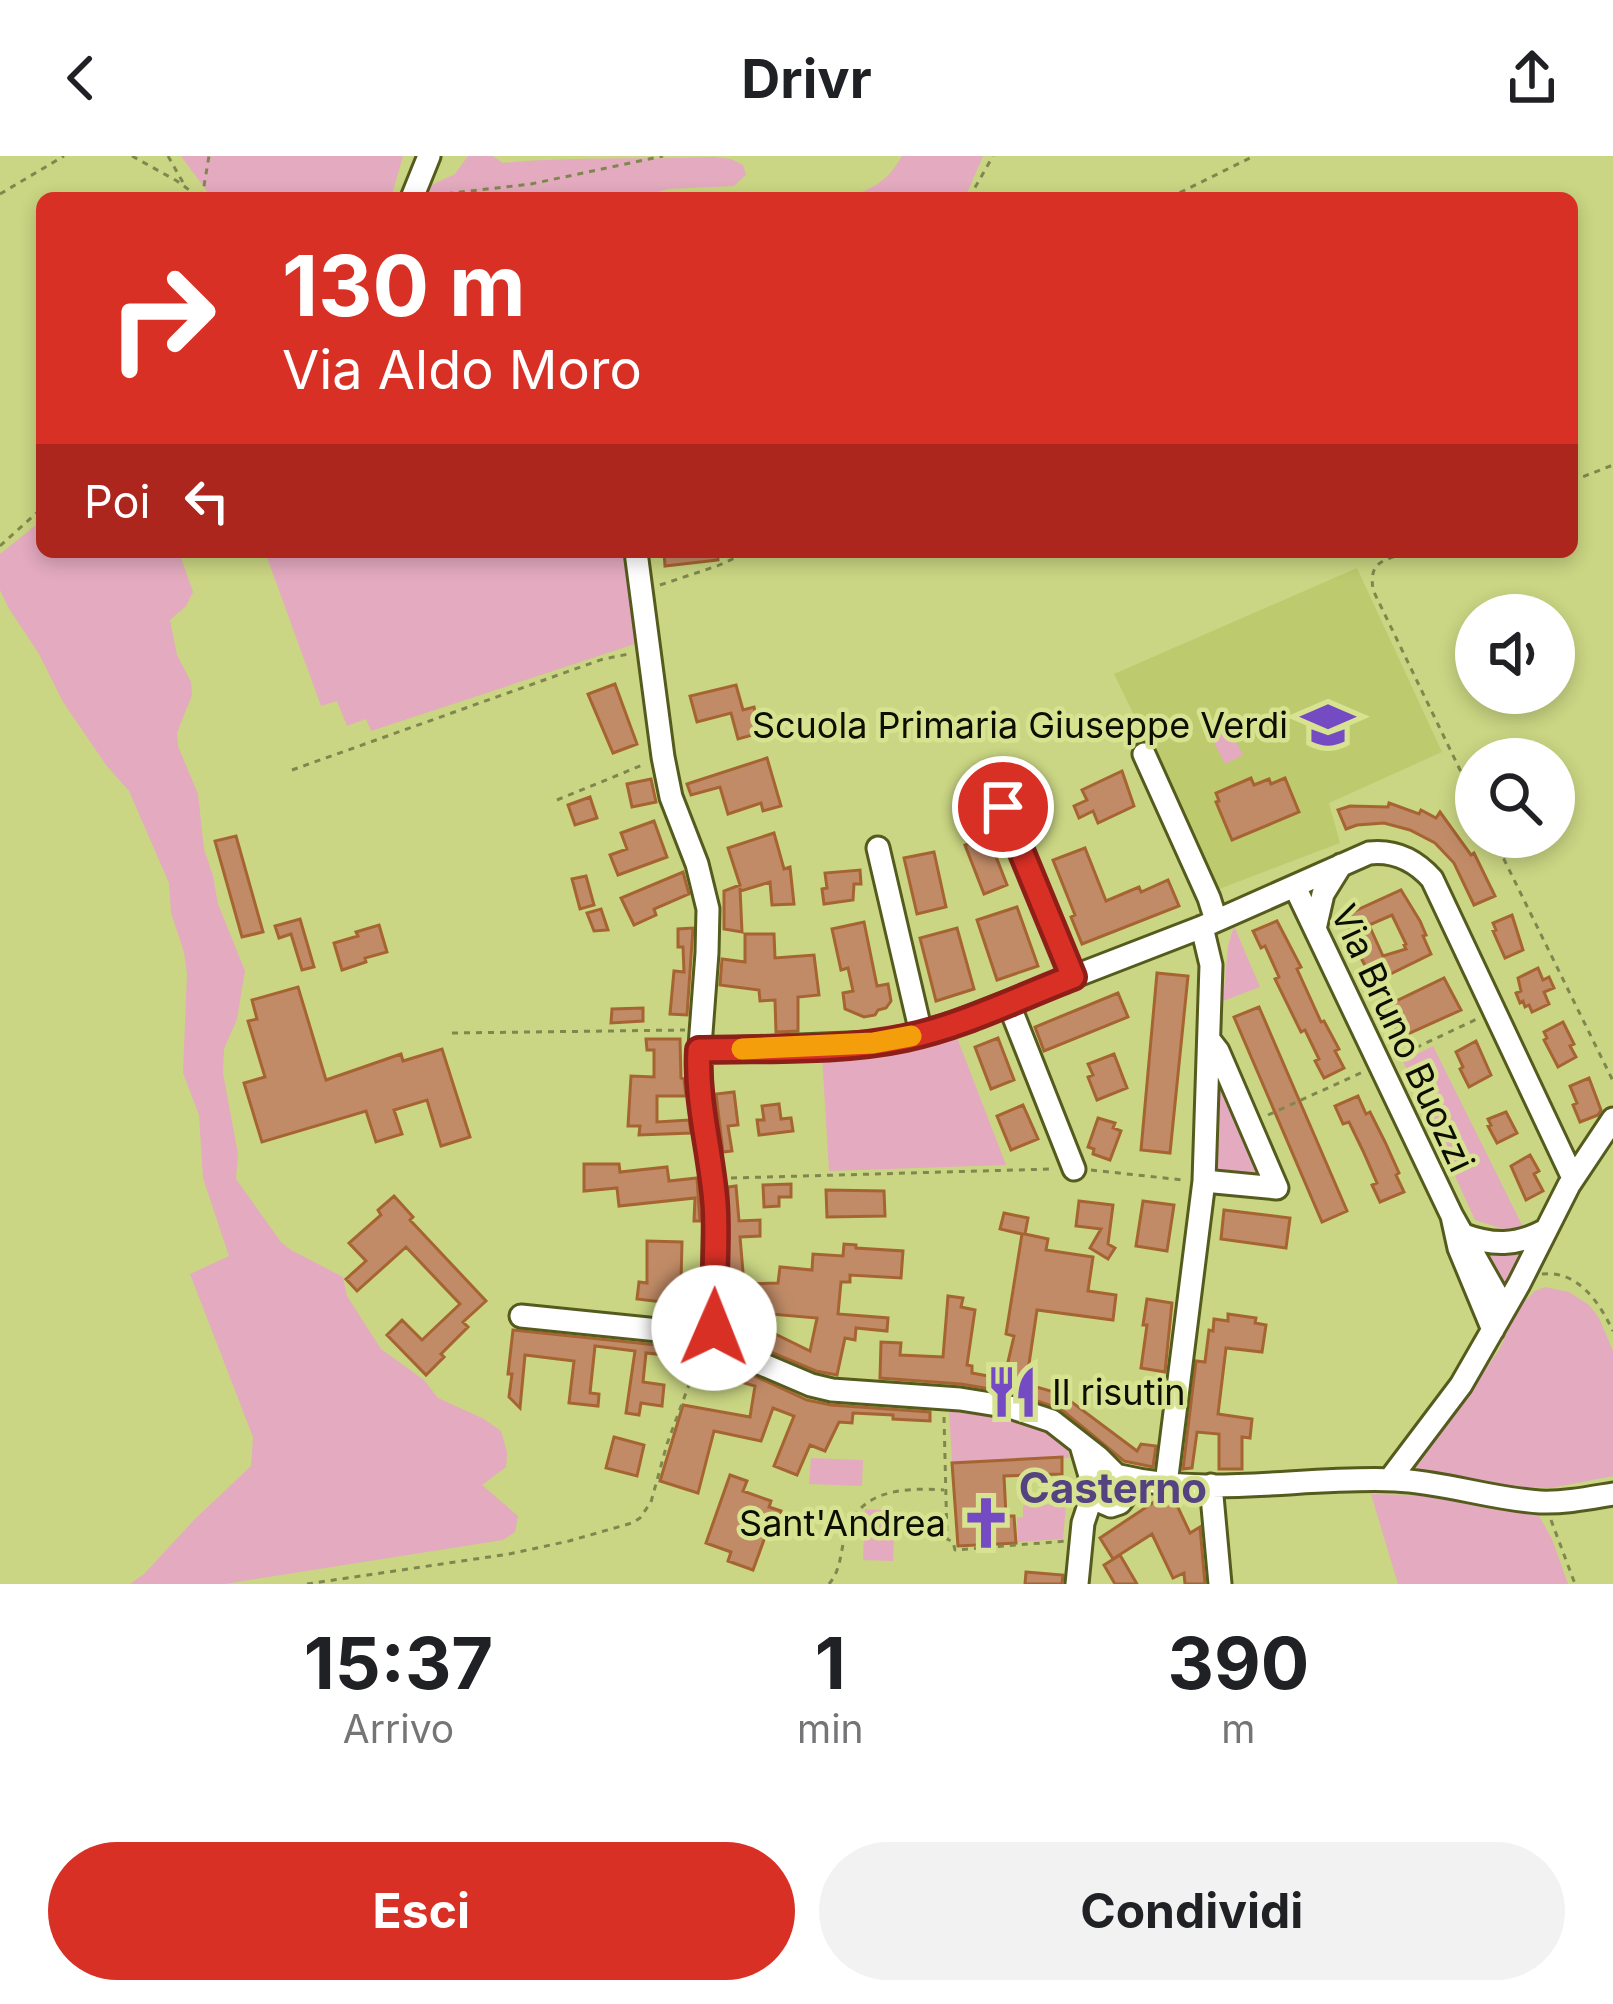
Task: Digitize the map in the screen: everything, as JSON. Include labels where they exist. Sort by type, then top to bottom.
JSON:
[{"type":"street","points":[[414,192],[429,156]]},
{"type":"street","points":[[637,558],[670,797],[697,864],[708,909],[700,1097],[712,1178],[717,1336],[750,1359],[811,1385],[985,1402],[1035,1414],[1080,1445],[1111,1488]]},
{"type":"street","points":[[1144,754],[1209,898],[1204,1181],[1166,1484]]},
{"type":"street","points":[[1003,807],[1073,977]]},
{"type":"street","points":[[878,848],[921,1034]]},
{"type":"street","points":[[700,1040],[873,1043],[921,1034],[1209,923],[1369,853],[1391,853],[1421,867],[1432,879],[1573,1178]]},
{"type":"street","points":[[1314,930],[1323,893],[1346,863]]},
{"type":"street","name":"Via Bruno Buozzi","points":[[1295,887],[1457,1228],[1504,1308]]},
{"type":"street","points":[[1008,1002],[1074,1169]]},
{"type":"street","points":[[1204,1181],[1277,1187],[1210,1041]]},
{"type":"street","points":[[1390,1479],[1461,1385],[1573,1178],[1613,1119]]},
{"type":"street","points":[[1457,1228],[1488,1243],[1512,1244],[1546,1230]]},
{"type":"street","name":"Via Bruno Buozzi","points":[[1457,1228],[1493,1330]]},
{"type":"street","points":[[521,1316],[717,1336]]},
{"type":"street","points":[[1111,1488],[1390,1479],[1543,1502],[1613,1494]]},
{"type":"street","points":[[1210,1485],[1220,1584]]},
{"type":"street","points":[[1077,1584],[1076,1540],[1111,1488]]},
{"type":"path","points":[[0,194],[64,156]]},
{"type":"path","points":[[132,156],[192,192]]},
{"type":"path","points":[[168,156],[185,187]]},
{"type":"path","points":[[202,192],[209,156]]},
{"type":"path","points":[[470,192],[549,181],[663,156]]},
{"type":"path","points":[[972,192],[993,156]]},
{"type":"path","points":[[1181,192],[1254,156]]},
{"type":"path","points":[[1578,479],[1613,465]]},
{"type":"path","points":[[0,546],[36,513]]},
{"type":"path","points":[[641,591],[734,558]]},
{"type":"path","points":[[1390,558],[1372,570],[1373,590],[1455,760]]},
{"type":"path","points":[[292,770],[603,659],[648,650]]},
{"type":"path","points":[[557,800],[662,757]]},
{"type":"path","points":[[1502,858],[1613,1081]]},
{"type":"path","points":[[452,1033],[700,1040]]},
{"type":"path","points":[[712,1178],[1074,1169],[1204,1181]]},
{"type":"path","points":[[1519,1284],[1539,1274],[1564,1275],[1588,1292],[1613,1331]]},
{"type":"path","points":[[307,1584],[509,1554],[632,1523],[650,1502],[690,1382],[717,1336]]},
{"type":"path","points":[[944,1397],[946,1539],[956,1550],[1076,1540]]},
{"type":"path","points":[[829,1584],[838,1570],[849,1518],[866,1502],[892,1492],[946,1490]]},
{"type":"path","points":[[1543,1502],[1575,1584]]},
{"type":"shaded area","points":[[181,156],[403,156],[393,192],[208,192]]},
{"type":"shaded area","points":[[468,156],[493,156],[503,163],[713,157],[743,165],[746,175],[734,186],[658,192],[425,192],[455,174]]},
{"type":"shaded area","points":[[902,156],[983,156],[968,192],[861,192],[891,172]]},
{"type":"shaded area","points":[[36,525],[36,558],[181,558],[193,592],[170,620],[192,695],[177,733],[178,746],[198,794],[204,849],[218,904],[245,971],[237,1019],[224,1049],[223,1073],[238,1154],[236,1179],[281,1242],[343,1277],[347,1296],[381,1349],[424,1380],[438,1398],[501,1431],[506,1467],[482,1485],[518,1516],[515,1532],[503,1540],[224,1584],[130,1584],[251,1466],[253,1437],[190,1274],[229,1256],[203,1178],[199,1115],[183,1073],[187,974],[171,913],[169,883],[129,791],[63,702],[8,607],[0,590],[0,554]]},
{"type":"shaded area","points":[[267,558],[629,558],[641,642],[371,731],[366,719],[347,726],[337,701],[321,706]]},
{"type":"shaded area","name":"Scuola Primaria Giuseppe Verdi","points":[[1357,568],[1442,752],[1329,803],[1340,843],[1219,889],[1114,674]],"holes":[[[1250,778],[1254,785],[1269,780],[1299,812],[1233,840],[1216,794]]]},
{"type":"shaded area","points":[[1225,720],[1243,755],[1225,764],[1207,729]]},
{"type":"shaded area","points":[[1234,926],[1260,987],[1223,1001],[1228,946]]},
{"type":"shaded area","points":[[956,1035],[1006,1165],[829,1171],[822,1055],[882,1054]]},
{"type":"shaded area","points":[[1433,1046],[1523,1227],[1506,1230],[1475,1220],[1403,1061]]},
{"type":"shaded area","points":[[1222,1079],[1262,1167],[1244,1178],[1213,1171]]},
{"type":"shaded area","points":[[1522,1255],[1507,1283],[1503,1282],[1490,1256]]},
{"type":"shaded area","points":[[1545,1287],[1569,1292],[1589,1305],[1613,1351],[1613,1476],[1551,1488],[1499,1486],[1415,1468],[1499,1350],[1518,1307]]},
{"type":"shaded area","points":[[949,1410],[1037,1424],[1063,1443],[1070,1458],[952,1463]]},
{"type":"shaded area","points":[[811,1458],[863,1460],[862,1486],[809,1484]]},
{"type":"shaded area","points":[[1371,1494],[1456,1499],[1539,1516],[1568,1584],[1398,1584]]},
{"type":"shaded area","points":[[1026,1504],[1066,1505],[1063,1539],[1018,1542],[1017,1518],[1023,1517]]},
{"type":"shaded area","points":[[865,1509],[895,1511],[893,1561],[863,1560]]},
{"type":"building","points":[[664,558],[718,558],[718,560],[665,566]]},
{"type":"building","points":[[615,684],[637,744],[613,753],[588,694]]},
{"type":"building","points":[[736,685],[743,710],[754,707],[760,733],[738,739],[731,713],[697,722],[690,696]]},
{"type":"building","points":[[767,758],[781,806],[763,811],[761,803],[728,814],[720,787],[691,795],[687,784]]},
{"type":"building","points":[[1122,771],[1134,806],[1098,823],[1093,811],[1079,818],[1074,806],[1087,800],[1082,790]]},
{"type":"building","points":[[1251,778],[1254,785],[1285,778],[1299,812],[1232,840],[1216,793]]},
{"type":"building","points":[[651,779],[656,802],[632,807],[627,784]]},
{"type":"building","points":[[590,797],[597,818],[575,825],[568,805]]},
{"type":"building","points":[[1389,803],[1419,814],[1421,810],[1436,818],[1440,812],[1455,833],[1455,858],[1476,858],[1495,896],[1474,905],[1454,863],[1435,843],[1384,823],[1346,829],[1338,810],[1388,807]]},
{"type":"building","points":[[654,821],[667,857],[618,875],[610,855],[627,849],[621,833]]},
{"type":"building","points":[[774,833],[784,869],[790,867],[794,904],[772,905],[770,882],[740,888],[742,932],[724,929],[724,891],[740,885],[728,848]]},
{"type":"building","points":[[236,836],[263,932],[242,937],[215,841]]},
{"type":"building","points":[[988,836],[1007,885],[984,894],[965,845]]},
{"type":"building","points":[[1085,848],[1106,901],[1168,880],[1179,906],[1082,944],[1053,860]]},
{"type":"building","points":[[934,852],[946,907],[917,914],[904,858]]},
{"type":"building","points":[[860,870],[861,884],[854,884],[853,900],[824,904],[825,873]]},
{"type":"building","points":[[683,872],[689,894],[654,909],[656,915],[634,925],[621,898]]},
{"type":"building","points":[[586,876],[594,905],[580,909],[572,879]]},
{"type":"building","points":[[1401,890],[1420,921],[1431,954],[1374,982],[1348,934],[1344,916]],"holes":[[[1392,915],[1406,949],[1383,956],[1369,925]]]},
{"type":"building","points":[[1017,907],[1038,966],[997,980],[977,920]]},
{"type":"building","points":[[601,909],[608,930],[594,931],[587,913]]},
{"type":"building","points":[[1512,915],[1523,950],[1505,958],[1493,923]]},
{"type":"building","points":[[300,919],[314,967],[302,970],[291,934],[279,938],[275,926]]},
{"type":"building","points":[[1277,921],[1301,967],[1297,969],[1321,1022],[1339,1049],[1335,1051],[1344,1068],[1324,1078],[1305,1030],[1301,1032],[1275,979],[1279,977],[1265,946],[1261,948],[1253,931]]},
{"type":"building","points":[[864,922],[877,986],[888,984],[891,1001],[875,1015],[864,1017],[845,1009],[843,993],[853,991],[848,968],[841,970],[832,929]]},
{"type":"building","points":[[379,925],[387,952],[342,970],[334,943]]},
{"type":"building","points":[[693,928],[687,1015],[670,1014],[674,971],[684,972],[678,929]]},
{"type":"building","points":[[957,928],[974,989],[936,1001],[920,938]]},
{"type":"building","points":[[745,934],[774,934],[775,958],[814,955],[819,995],[798,997],[798,1031],[776,1032],[775,1000],[760,1001],[759,990],[720,985],[722,959],[745,962]]},
{"type":"building","points":[[1538,968],[1554,988],[1544,992],[1549,1004],[1532,1012],[1529,1005],[1520,1003],[1518,978]]},
{"type":"building","points":[[1157,973],[1188,976],[1170,1153],[1141,1150]]},
{"type":"building","points":[[1444,978],[1461,1010],[1401,1037],[1384,1007]]},
{"type":"building","points":[[298,987],[326,1080],[401,1054],[403,1061],[442,1049],[470,1137],[441,1146],[427,1100],[394,1110],[402,1134],[376,1142],[366,1111],[262,1142],[244,1083],[265,1077],[248,1021],[257,1019],[252,1000]]},
{"type":"building","points":[[1118,993],[1128,1017],[1044,1051],[1035,1027]]},
{"type":"building","points":[[1259,1007],[1347,1211],[1322,1222],[1234,1017]]},
{"type":"building","points":[[643,1008],[643,1021],[611,1023],[612,1009]]},
{"type":"building","points":[[1563,1022],[1576,1057],[1558,1067],[1544,1032]]},
{"type":"building","points":[[998,1038],[1014,1080],[991,1089],[975,1047]]},
{"type":"building","points":[[646,1039],[680,1039],[686,1096],[657,1096],[657,1122],[689,1120],[691,1133],[639,1135],[640,1126],[628,1126],[631,1076],[654,1077],[654,1050],[647,1050]]},
{"type":"building","points":[[1476,1041],[1491,1075],[1469,1087],[1456,1052]]},
{"type":"building","points":[[1114,1054],[1127,1088],[1097,1100],[1088,1064]]},
{"type":"building","points":[[1589,1078],[1601,1110],[1580,1122],[1570,1086]]},
{"type":"building","points":[[734,1092],[738,1125],[728,1126],[732,1151],[723,1152],[716,1094]]},
{"type":"building","points":[[1358,1096],[1385,1142],[1404,1192],[1380,1202],[1363,1151],[1335,1106]]},
{"type":"building","points":[[779,1104],[781,1119],[791,1118],[793,1131],[759,1135],[762,1106]]},
{"type":"building","points":[[1023,1105],[1038,1139],[1011,1150],[997,1116]]},
{"type":"building","points":[[1506,1112],[1517,1133],[1497,1143],[1488,1119]]},
{"type":"building","points":[[1098,1118],[1115,1123],[1113,1128],[1121,1131],[1110,1160],[1088,1147]]},
{"type":"building","points":[[1530,1155],[1543,1191],[1526,1200],[1511,1166]]},
{"type":"building","points":[[584,1164],[619,1164],[620,1172],[667,1167],[669,1181],[697,1178],[700,1221],[694,1221],[695,1198],[619,1206],[617,1188],[584,1191]]},
{"type":"building","points":[[791,1184],[791,1197],[779,1197],[779,1206],[764,1207],[763,1185]]},
{"type":"building","points":[[736,1186],[739,1221],[760,1220],[760,1236],[740,1237],[744,1284],[778,1283],[780,1267],[812,1270],[813,1254],[843,1256],[844,1244],[903,1251],[901,1278],[850,1275],[850,1282],[841,1282],[838,1314],[888,1318],[887,1331],[856,1328],[855,1340],[845,1338],[837,1375],[759,1347],[767,1330],[810,1351],[817,1318],[770,1314],[771,1309],[728,1310],[728,1187]]},
{"type":"building","points":[[826,1190],[884,1191],[885,1216],[827,1217]]},
{"type":"building","points":[[394,1196],[413,1217],[410,1220],[486,1301],[463,1322],[468,1327],[426,1375],[387,1335],[402,1320],[422,1340],[460,1304],[406,1247],[357,1291],[346,1279],[366,1261],[349,1243],[381,1215],[378,1210]]},
{"type":"building","points":[[1079,1201],[1113,1205],[1108,1244],[1115,1248],[1108,1259],[1090,1248],[1101,1229],[1076,1226]]},
{"type":"building","points":[[1143,1201],[1174,1205],[1167,1251],[1136,1246]]},
{"type":"building","points":[[1224,1210],[1290,1218],[1286,1248],[1221,1239]]},
{"type":"building","points":[[1004,1213],[1028,1218],[1025,1234],[1048,1239],[1046,1250],[1093,1257],[1088,1291],[1116,1295],[1113,1320],[1037,1310],[1026,1384],[1061,1394],[1137,1451],[1141,1444],[1156,1446],[1153,1467],[1124,1461],[1061,1409],[1014,1393],[880,1378],[881,1342],[901,1343],[900,1355],[943,1357],[948,1296],[963,1298],[961,1307],[975,1310],[967,1365],[972,1366],[972,1373],[1004,1379],[1014,1336],[1006,1334],[1022,1234],[1000,1229]]},
{"type":"building","points":[[647,1241],[682,1242],[681,1281],[698,1282],[699,1319],[662,1315],[663,1302],[637,1299],[639,1282],[647,1283]]},
{"type":"building","points":[[1147,1299],[1172,1303],[1165,1372],[1141,1368]]},
{"type":"building","points":[[1228,1314],[1256,1318],[1255,1323],[1266,1325],[1262,1352],[1226,1348],[1218,1414],[1252,1419],[1250,1438],[1242,1437],[1242,1469],[1219,1469],[1219,1434],[1197,1432],[1192,1468],[1183,1469],[1196,1361],[1205,1362],[1214,1319],[1228,1321]]},
{"type":"building","points":[[513,1330],[686,1348],[685,1357],[646,1353],[643,1382],[664,1385],[662,1406],[641,1403],[639,1415],[626,1413],[635,1351],[595,1346],[590,1393],[599,1394],[598,1406],[569,1403],[574,1361],[525,1355],[520,1408],[509,1397]]},
{"type":"building","points":[[737,1368],[807,1400],[930,1412],[930,1421],[853,1413],[852,1423],[839,1422],[825,1451],[810,1445],[797,1475],[774,1466],[794,1416],[773,1408],[761,1441],[714,1431],[698,1493],[660,1481],[683,1405],[750,1417],[755,1386],[734,1380]]},
{"type":"building","points":[[614,1437],[644,1445],[637,1476],[606,1468]]},
{"type":"building","points":[[1062,1457],[1062,1474],[1004,1476],[1006,1516],[1014,1516],[1016,1543],[958,1546],[952,1463]]},
{"type":"building","points":[[730,1475],[747,1481],[743,1491],[771,1501],[769,1507],[781,1511],[775,1528],[769,1526],[753,1570],[728,1561],[731,1552],[706,1543]]},
{"type":"building","points":[[1160,1498],[1174,1499],[1190,1533],[1200,1527],[1205,1584],[1185,1584],[1184,1573],[1173,1578],[1152,1534],[1113,1559],[1100,1538]]},
{"type":"building","points":[[1120,1555],[1137,1584],[1115,1584],[1104,1565]]},
{"type":"building","points":[[1026,1572],[1063,1575],[1062,1584],[1025,1584]]},
{"type":"slow traffic","points":[[742,1049],[873,1043],[911,1036]]},
{"type":"place","name":"Scuola Primaria Giuseppe Verdi","points":[[1328,725]]},
{"type":"place","name":"Il risutin","points":[[1012,1392]]},
{"type":"place","name":"Sant'Andrea","points":[[986,1523]]},
{"type":"district","name":"Casterno","points":[[1113,1488]]},
{"type":"route","points":[[714,1328],[715,1203],[702,1120],[699,1050],[873,1043],[908,1037],[1073,977],[1003,807]]}]
